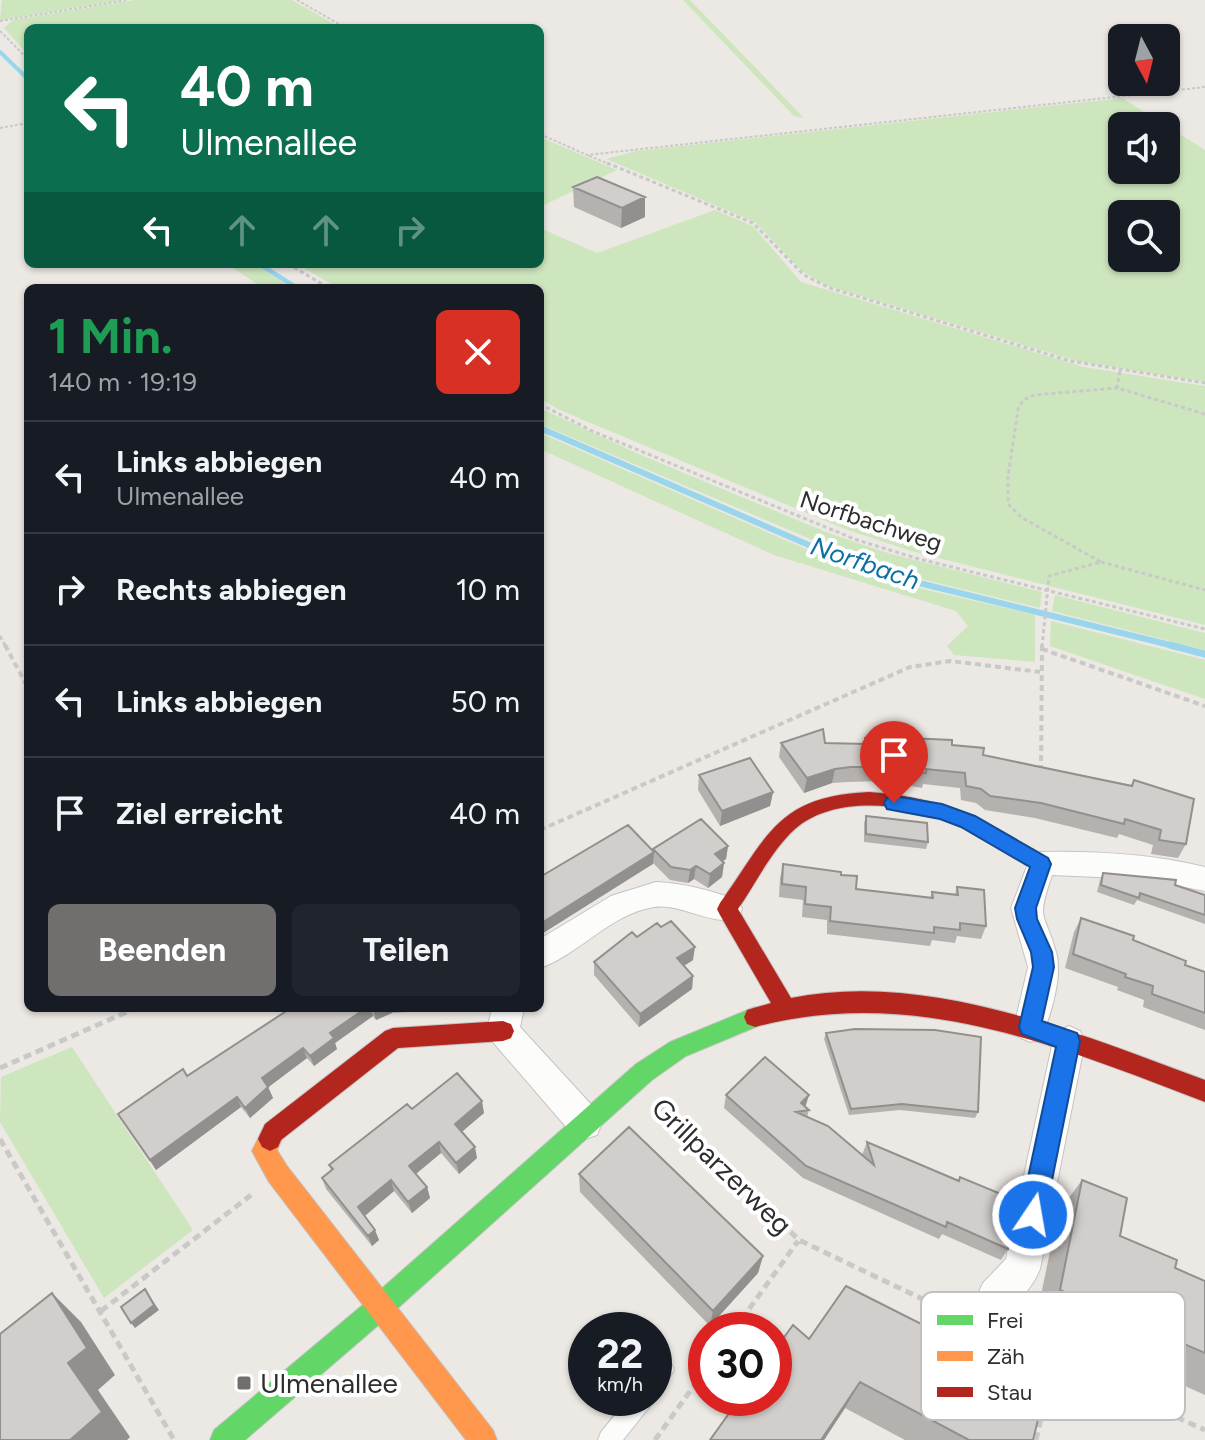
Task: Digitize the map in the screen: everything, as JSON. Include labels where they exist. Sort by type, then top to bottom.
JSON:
[{"type":"street","points":[[727,909],[788,824],[814,807],[838,801],[871,801],[942,811],[968,822],[1041,864],[1098,862],[1141,865],[1205,879]]},
{"type":"street","points":[[1030,1027],[1043,967],[1026,908],[1041,864]]},
{"type":"street","points":[[544,953],[628,901],[649,895],[671,894],[727,909],[785,1007]]},
{"type":"street","points":[[224,1440],[380,1307],[633,1081],[676,1049],[725,1026],[785,1007],[866,1000],[941,1005],[1030,1027],[1205,1091]]},
{"type":"street","points":[[483,1440],[278,1174],[264,1151],[273,1132],[393,1038],[505,1019],[585,1123]]},
{"type":"street","points":[[1000,1292],[1022,1269],[1069,1041]]},
{"type":"lane","points":[[609,1440],[628,1416]]},
{"type":"path","points":[[0,21],[127,0]]},
{"type":"path","points":[[297,0],[339,24]]},
{"type":"path","points":[[0,31],[24,55]]},
{"type":"path","points":[[587,155],[1205,87]]},
{"type":"path","points":[[0,128],[24,124]]},
{"type":"path","points":[[544,136],[753,223],[804,275],[820,285],[1053,357],[1120,371],[1205,383]]},
{"type":"path","points":[[295,268],[322,284]]},
{"type":"path","points":[[1117,388],[1120,371]]},
{"type":"path","points":[[1205,414],[1117,388],[1045,393],[1023,400],[1018,409],[1008,477],[1008,504],[1021,517],[1101,562],[1205,590]]},
{"type":"path","name":"Norfbachweg","points":[[544,406],[592,431],[832,530],[919,559],[1205,629]]},
{"type":"path","points":[[1041,784],[1040,672],[1049,576],[1101,562]]},
{"type":"path","points":[[0,636],[24,681]]},
{"type":"path","points":[[1042,649],[1205,706]]},
{"type":"path","points":[[544,828],[910,667],[950,661],[1040,672]]},
{"type":"path","points":[[0,1068],[127,1012]]},
{"type":"path","name":"Grillparzerweg","points":[[633,1081],[799,1240],[921,1298]]},
{"type":"path","points":[[0,1139],[174,1440]]},
{"type":"path","points":[[101,1311],[278,1174]]},
{"type":"path","points":[[747,1312],[799,1240]]},
{"type":"path","points":[[655,1440],[688,1394]]},
{"type":"path","points":[[1036,1440],[1041,1420]]},
{"type":"path","name":"Grillparzerweg","points":[[1183,1420],[1205,1430]]},
{"type":"green space","points":[[2,0],[122,0],[0,20]]},
{"type":"green space","points":[[134,0],[292,0],[334,24],[24,24],[24,50],[4,28],[13,20]]},
{"type":"green space","points":[[683,0],[690,0],[804,118],[794,116]]},
{"type":"green space","points":[[1122,98],[1144,112],[1108,112],[1108,184],[1180,184],[1180,134],[1205,150],[1205,382],[1077,361],[828,286],[802,271],[755,222],[606,159],[636,151]]},
{"type":"green space","points":[[544,139],[617,170],[544,205]]},
{"type":"green space","points":[[715,210],[753,226],[801,282],[1084,367],[1205,386],[1205,625],[911,551],[845,529],[562,411],[544,401],[544,284],[331,284],[304,268],[544,268],[544,230],[597,253]]},
{"type":"green space","points":[[233,268],[260,268],[285,284],[257,284]]},
{"type":"green space","points":[[544,410],[641,455],[831,534],[891,554],[1042,592],[1040,608],[913,577],[848,555],[544,426]]},
{"type":"green space","points":[[544,435],[808,550],[910,586],[1035,615],[1035,662],[954,655],[947,646],[968,626],[956,611],[774,555],[544,451]]},
{"type":"green space","points":[[1055,595],[1205,633],[1205,650],[1052,611]]},
{"type":"green space","points":[[1051,621],[1205,660],[1205,699],[1050,646]]},
{"type":"green space","points":[[72,1047],[193,1230],[104,1298],[0,1122],[1,1077]]},
{"type":"building","points":[[597,177],[645,197],[622,208],[573,187]]},
{"type":"building","points":[[823,729],[825,743],[866,744],[865,738],[886,741],[886,737],[952,740],[952,745],[984,748],[983,755],[1132,786],[1134,780],[1194,799],[1186,844],[1159,840],[1161,830],[1125,819],[1124,824],[1041,803],[990,796],[981,789],[966,786],[965,773],[851,767],[807,778],[781,743]]},
{"type":"building","points":[[750,758],[773,792],[722,811],[699,775]]},
{"type":"building","points":[[866,816],[927,823],[928,842],[866,834]]},
{"type":"building","points":[[701,819],[728,846],[715,854],[724,863],[710,874],[696,866],[690,870],[671,867],[653,849]]},
{"type":"building","points":[[628,825],[654,852],[544,921],[544,875]]},
{"type":"building","points":[[783,864],[857,876],[856,889],[933,898],[932,892],[958,895],[957,887],[984,890],[986,926],[960,923],[960,930],[934,927],[934,933],[830,921],[831,907],[805,904],[806,887],[782,884]]},
{"type":"building","points":[[1103,873],[1176,880],[1175,885],[1205,895],[1205,915],[1140,893],[1139,898],[1101,885]]},
{"type":"building","points":[[1081,918],[1134,936],[1133,940],[1205,972],[1205,1013],[1152,994],[1153,986],[1073,954]]},
{"type":"building","points":[[671,921],[695,947],[677,958],[693,976],[640,1014],[594,962],[632,932],[637,937],[657,923],[661,927]]},
{"type":"building","points":[[285,1012],[360,1012],[330,1033],[334,1038],[310,1056],[303,1048],[262,1078],[268,1087],[245,1108],[237,1097],[150,1160],[118,1114],[183,1069],[187,1076]]},
{"type":"building","points":[[855,1029],[935,1030],[981,1037],[978,1112],[902,1104],[851,1109],[826,1033]]},
{"type":"building","points":[[765,1057],[809,1095],[801,1103],[809,1110],[796,1112],[828,1126],[874,1165],[867,1142],[959,1181],[960,1177],[1020,1202],[1008,1249],[947,1222],[946,1227],[806,1166],[726,1095]]},
{"type":"building","points":[[457,1073],[482,1101],[455,1124],[475,1147],[456,1163],[439,1142],[409,1166],[427,1187],[408,1202],[391,1180],[358,1207],[375,1230],[368,1236],[322,1178],[333,1169],[329,1165],[407,1104],[412,1109]]},
{"type":"building","points":[[629,1127],[763,1256],[713,1311],[579,1174]]},
{"type":"building","points":[[1082,1180],[1127,1198],[1120,1236],[1177,1260],[1175,1268],[1205,1281],[1205,1353],[1185,1344],[1185,1292],[1060,1290]]},
{"type":"building","points":[[846,1286],[921,1324],[921,1414],[860,1382],[821,1440],[710,1440],[727,1416],[792,1416],[793,1325],[809,1339]]},
{"type":"building","points":[[145,1289],[154,1305],[131,1323],[121,1307]]},
{"type":"building","points":[[52,1293],[87,1348],[68,1363],[102,1412],[70,1440],[0,1440],[0,1334]]},
{"type":"building","points":[[931,1420],[1038,1420],[1033,1440],[969,1440]]},
{"type":"waterway","name":"Norfbach","points":[[0,52],[24,75]]},
{"type":"waterway","name":"Norfbach","points":[[265,268],[291,284]]},
{"type":"waterway","name":"Norfbach","points":[[544,430],[811,546],[911,581],[1172,646]]},
{"type":"waterway","name":"Norfbach","points":[[1172,646],[1178,647]]},
{"type":"waterway","name":"Norfbach","points":[[1172,646],[1205,654]]},
{"type":"traffic: fast","points":[[224,1440],[380,1307],[644,1072],[678,1049],[755,1017]]},
{"type":"traffic: slow","points":[[270,1139],[264,1151],[278,1174],[483,1440]]},
{"type":"traffic: jam","points":[[785,1007],[727,909],[779,834],[803,813],[845,800],[916,804],[967,821],[1041,864]]},
{"type":"traffic: jam","points":[[755,1017],[808,1005],[866,1002],[965,1013],[1062,1039],[1205,1091]]},
{"type":"traffic: jam","points":[[270,1139],[273,1132],[393,1038],[503,1031]]},
{"type":"place","name":"Ulmenallee","points":[[244,1383]]},
{"type":"route","points":[[894,803],[942,811],[968,822],[1041,864],[1026,908],[1043,967],[1030,1027],[1069,1041],[1033,1215]]}]
